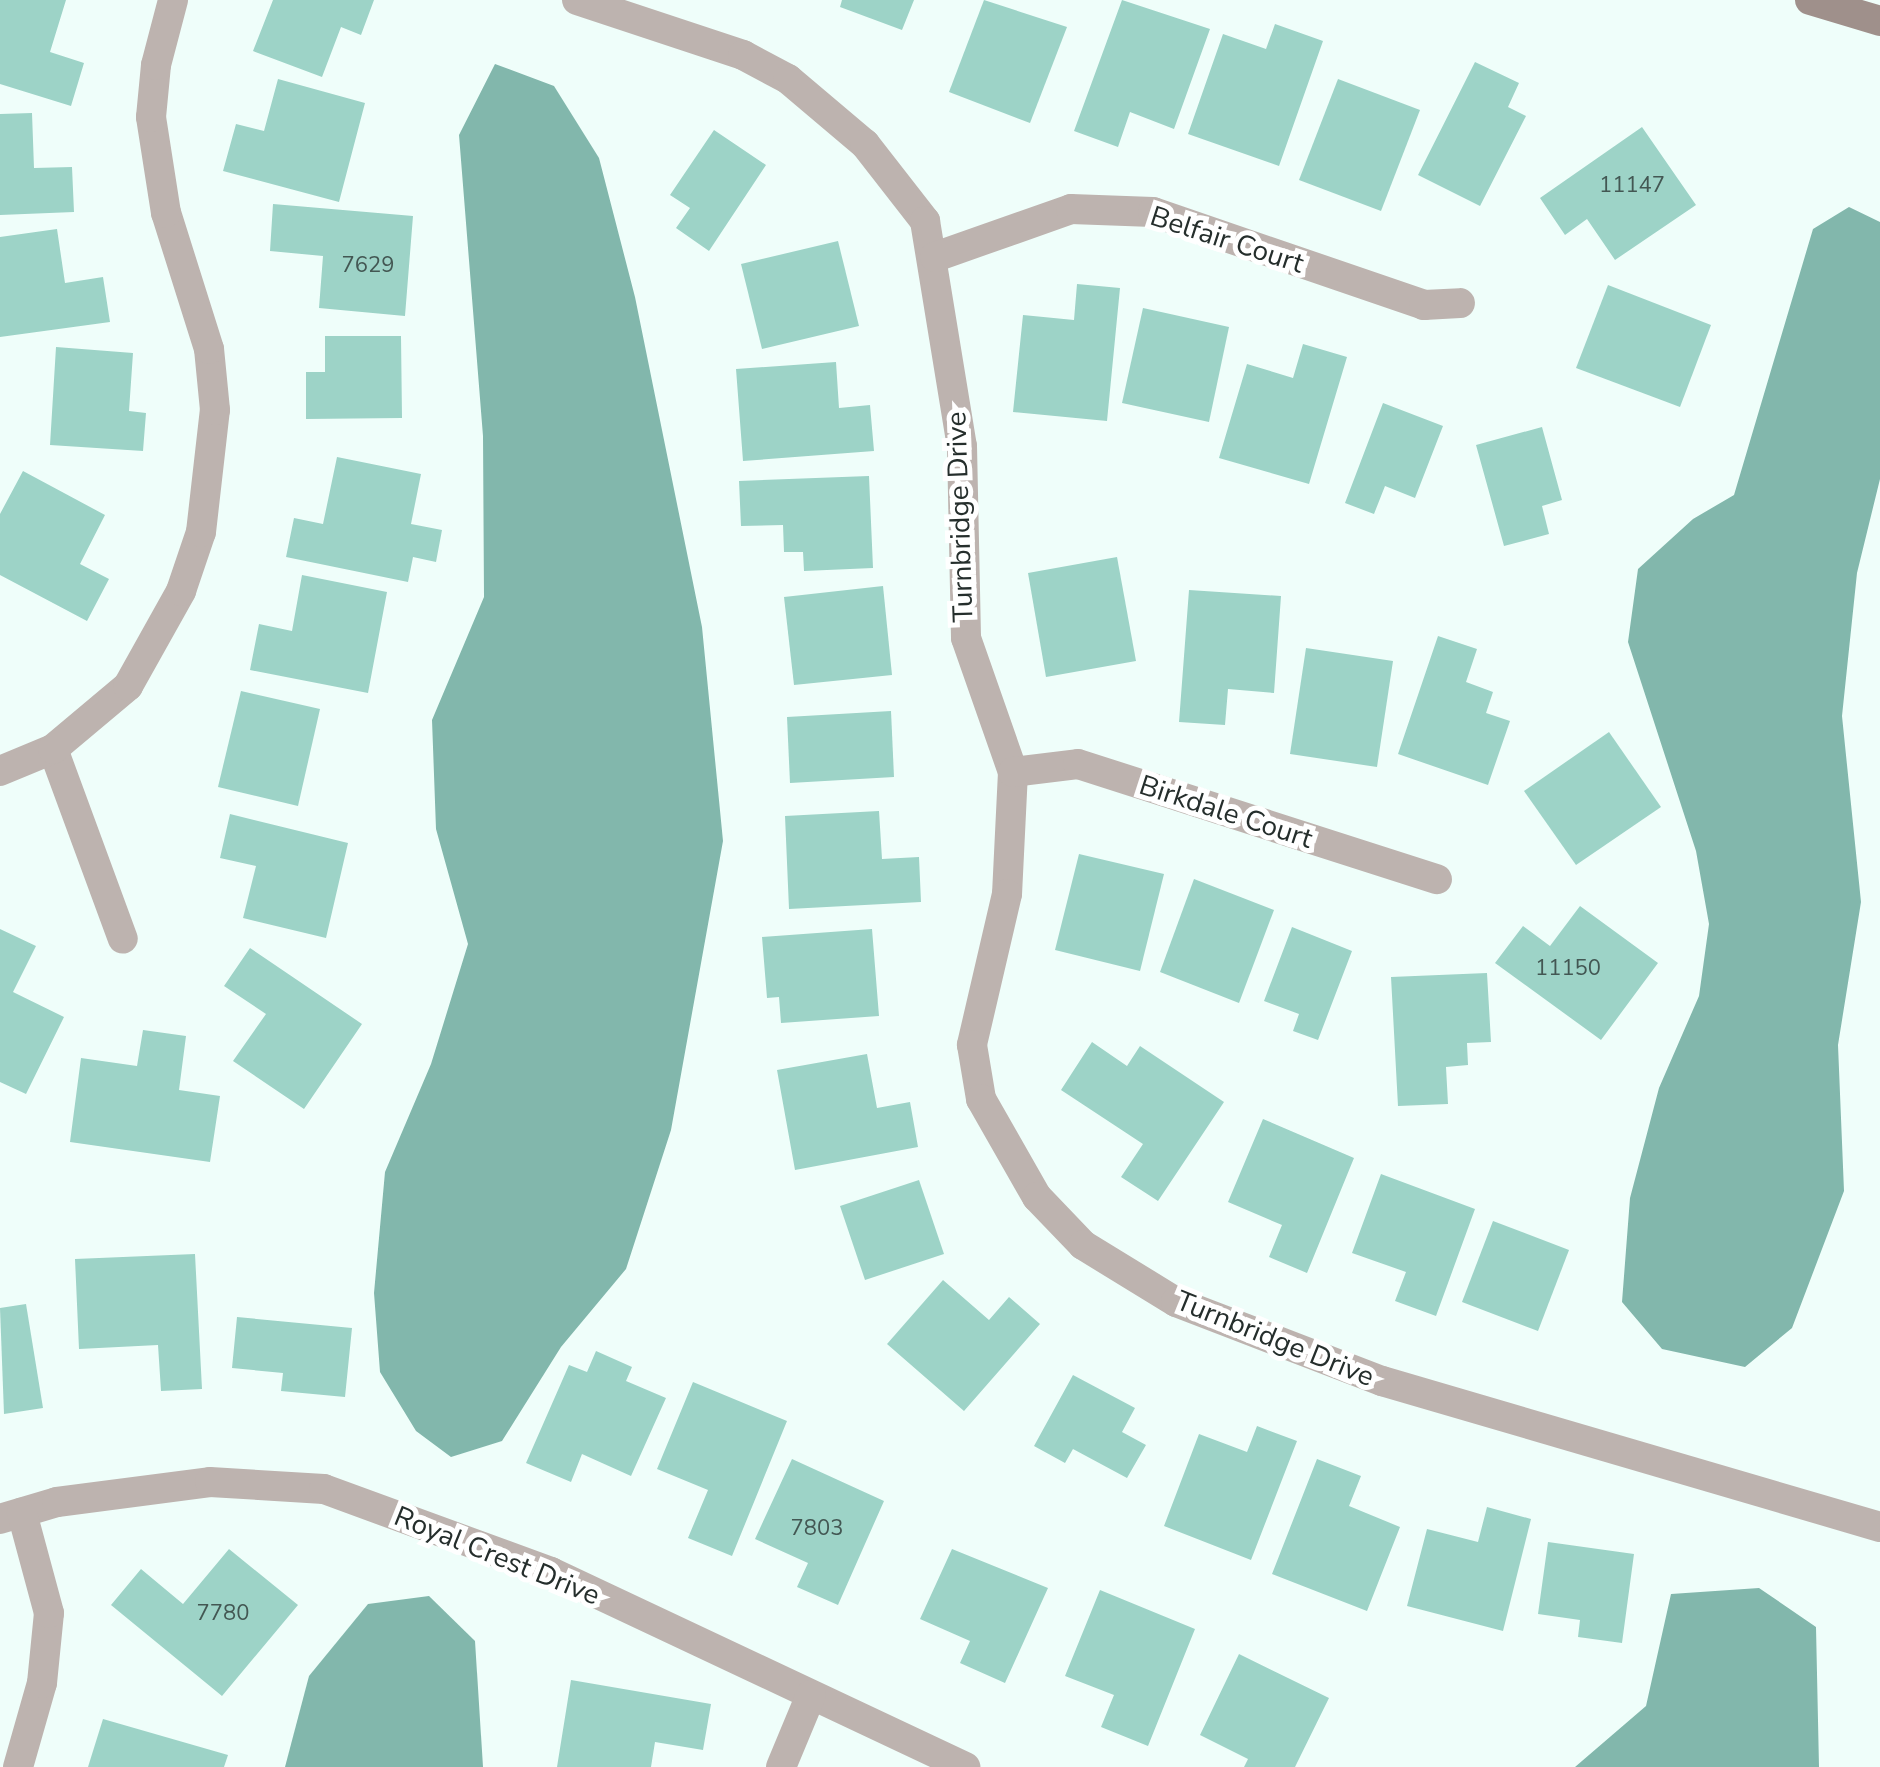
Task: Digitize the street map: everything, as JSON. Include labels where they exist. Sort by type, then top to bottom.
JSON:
[{"type":"street","points":[[0,771],[53,749],[94,722],[153,650],[196,547],[212,472],[209,349],[154,163],[156,65],[174,0]]},
{"type":"street","name":"Turnbridge Drive","points":[[576,0],[743,56],[825,105],[925,220],[935,257],[962,446],[966,638],[1013,772],[1007,894],[972,1046],[981,1099],[1008,1155],[1083,1245],[1176,1302],[1382,1381],[1880,1527]]},
{"type":"street","points":[[1810,0],[1880,21]]},
{"type":"street","name":"Belfair Court","points":[[935,257],[1071,210],[1154,212],[1424,305],[1460,303]]},
{"type":"street","points":[[53,749],[123,939]]},
{"type":"street","name":"Birkdale Court","points":[[1013,772],[1078,764],[1437,879]]},
{"type":"street","name":"Royal Crest Drive","points":[[11,1516],[210,1482],[324,1489],[550,1572],[965,1767]]},
{"type":"street","points":[[11,1516],[49,1613],[42,1682],[18,1767]]},
{"type":"street","points":[[781,1767],[811,1695]]},
{"type":"shaded area","points":[[495,64],[554,86],[599,158],[635,297],[702,627],[723,841],[671,1130],[626,1269],[561,1347],[502,1441],[451,1457],[416,1431],[380,1372],[374,1293],[385,1172],[431,1064],[468,944],[436,829],[432,720],[484,597],[483,436],[459,135]]},
{"type":"shaded area","points":[[1849,207],[1880,222],[1880,479],[1857,573],[1842,716],[1861,902],[1838,1045],[1844,1191],[1792,1328],[1745,1367],[1662,1349],[1622,1302],[1630,1198],[1659,1088],[1699,996],[1709,924],[1696,851],[1628,642],[1638,569],[1693,519],[1734,495],[1813,229]]},
{"type":"shaded area","points":[[1759,1588],[1816,1627],[1819,1767],[1575,1767],[1646,1706],[1671,1594]]},
{"type":"shaded area","points":[[429,1596],[475,1641],[483,1767],[285,1767],[309,1676],[368,1604]]},
{"type":"building","points":[[0,0],[66,0],[50,52],[84,63],[71,106],[0,84]]},
{"type":"building","points":[[273,0],[374,0],[361,35],[341,27],[322,77],[253,51]]},
{"type":"building","points":[[842,0],[914,0],[902,30],[840,7]]},
{"type":"building","points":[[984,0],[1067,27],[1030,123],[949,92]]},
{"type":"building","points":[[1122,0],[1210,29],[1174,129],[1130,112],[1118,147],[1074,131]]},
{"type":"building","points":[[1275,24],[1323,41],[1279,166],[1188,134],[1223,34],[1266,49]]},
{"type":"building","points":[[1475,62],[1519,83],[1508,107],[1526,116],[1480,206],[1418,175]]},
{"type":"building","points":[[278,79],[365,103],[339,202],[223,171],[236,124],[264,131]]},
{"type":"building","points":[[1338,79],[1420,110],[1381,211],[1299,180]]},
{"type":"building","points":[[32,113],[34,168],[72,167],[74,212],[0,215],[0,114]]},
{"type":"building","points":[[1642,127],[1696,205],[1615,260],[1587,219],[1565,235],[1540,198]]},
{"type":"building","points":[[714,130],[766,165],[709,251],[676,228],[690,208],[670,195]]},
{"type":"building","points":[[273,204],[413,216],[405,316],[319,308],[323,256],[270,251]]},
{"type":"building","points":[[57,229],[65,283],[103,277],[110,322],[0,337],[0,237]]},
{"type":"building","points":[[838,241],[859,326],[762,349],[741,264]]},
{"type":"building","points":[[1077,284],[1120,288],[1107,421],[1013,412],[1023,315],[1074,320]]},
{"type":"building","points":[[1608,285],[1711,325],[1680,407],[1576,368]]},
{"type":"building","points":[[1143,308],[1229,327],[1209,422],[1122,403]]},
{"type":"building","points":[[325,336],[401,336],[402,418],[306,419],[306,372],[325,372]]},
{"type":"building","points":[[1303,344],[1347,357],[1309,484],[1219,458],[1247,364],[1293,378]]},
{"type":"building","points":[[56,347],[133,353],[129,411],[146,413],[143,451],[50,445]]},
{"type":"building","points":[[836,362],[839,408],[870,405],[874,451],[743,461],[736,369]]},
{"type":"building","points":[[1383,403],[1443,426],[1415,498],[1385,486],[1374,514],[1345,503]]},
{"type":"building","points":[[1542,427],[1562,500],[1542,506],[1549,534],[1504,546],[1476,445]]},
{"type":"building","points":[[337,457],[421,474],[411,524],[442,530],[436,562],[413,557],[408,582],[286,557],[294,518],[323,524]]},
{"type":"building","points":[[23,471],[105,515],[80,564],[109,579],[87,621],[0,575],[0,514]]},
{"type":"building","points":[[869,476],[873,568],[804,571],[803,552],[784,552],[783,525],[741,526],[739,481]]},
{"type":"building","points":[[1117,557],[1136,661],[1046,677],[1028,573]]},
{"type":"building","points":[[302,575],[387,592],[368,693],[250,670],[259,624],[292,631]]},
{"type":"building","points":[[883,586],[892,675],[794,685],[784,597]]},
{"type":"building","points":[[1189,590],[1281,596],[1274,693],[1228,689],[1225,725],[1179,722]]},
{"type":"building","points":[[1438,636],[1477,649],[1466,682],[1493,692],[1486,713],[1510,721],[1488,785],[1398,754]]},
{"type":"building","points":[[1306,648],[1393,661],[1377,767],[1290,754]]},
{"type":"building","points":[[241,691],[320,709],[298,806],[218,787]]},
{"type":"building","points":[[891,711],[894,777],[790,783],[787,717]]},
{"type":"building","points":[[1609,732],[1661,807],[1576,865],[1524,791]]},
{"type":"building","points":[[879,811],[882,859],[919,857],[921,902],[789,909],[785,816]]},
{"type":"building","points":[[230,814],[348,843],[326,938],[243,918],[256,866],[220,858]]},
{"type":"building","points":[[1079,854],[1164,874],[1140,971],[1055,950]]},
{"type":"building","points":[[1194,879],[1274,910],[1239,1003],[1160,972]]},
{"type":"building","points":[[1580,906],[1658,963],[1601,1040],[1495,963],[1523,926],[1550,946]]},
{"type":"building","points":[[1292,927],[1352,951],[1318,1040],[1293,1031],[1299,1014],[1264,1001]]},
{"type":"building","points":[[0,929],[36,946],[13,992],[64,1017],[26,1094],[0,1082]]},
{"type":"building","points":[[872,929],[879,1016],[781,1023],[779,997],[767,998],[762,937]]},
{"type":"building","points":[[250,948],[362,1024],[304,1109],[233,1061],[266,1014],[224,986]]},
{"type":"building","points":[[1487,973],[1491,1042],[1467,1043],[1468,1065],[1446,1067],[1448,1104],[1398,1106],[1391,977]]},
{"type":"building","points":[[143,1030],[186,1036],[179,1090],[220,1096],[210,1162],[70,1142],[81,1058],[137,1066]]},
{"type":"building","points":[[1092,1042],[1127,1066],[1140,1046],[1224,1102],[1158,1201],[1121,1177],[1143,1144],[1061,1090]]},
{"type":"building","points":[[867,1054],[877,1108],[910,1102],[918,1147],[795,1170],[777,1070]]},
{"type":"building","points":[[1263,1119],[1354,1158],[1307,1273],[1269,1257],[1282,1225],[1228,1202]]},
{"type":"building","points":[[1381,1174],[1475,1209],[1436,1316],[1395,1301],[1406,1272],[1352,1253]]},
{"type":"building","points":[[919,1180],[944,1254],[865,1280],[840,1206]]},
{"type":"building","points":[[1493,1221],[1569,1250],[1538,1331],[1462,1302]]},
{"type":"building","points":[[195,1254],[202,1389],[161,1391],[158,1345],[79,1349],[75,1259]]},
{"type":"building","points":[[943,1280],[989,1320],[1009,1297],[1040,1324],[964,1411],[887,1344]]},
{"type":"building","points":[[26,1304],[43,1408],[4,1414],[0,1308]]},
{"type":"building","points":[[237,1317],[352,1328],[345,1397],[281,1391],[283,1373],[232,1368]]},
{"type":"building","points":[[596,1351],[632,1367],[626,1381],[666,1398],[631,1476],[582,1454],[571,1482],[526,1463],[569,1365],[587,1372]]},
{"type":"building","points":[[1073,1375],[1135,1408],[1122,1432],[1146,1445],[1127,1478],[1073,1449],[1065,1463],[1034,1446]]},
{"type":"building","points":[[693,1382],[787,1421],[732,1556],[688,1538],[708,1490],[657,1469]]},
{"type":"building","points":[[1257,1426],[1297,1441],[1251,1560],[1164,1526],[1199,1434],[1247,1452]]},
{"type":"building","points":[[792,1459],[884,1501],[838,1605],[797,1587],[808,1563],[755,1539]]},
{"type":"building","points":[[1317,1459],[1361,1476],[1349,1506],[1400,1527],[1367,1611],[1272,1574]]},
{"type":"building","points":[[1487,1507],[1531,1519],[1503,1631],[1407,1606],[1427,1529],[1478,1542]]},
{"type":"building","points":[[1548,1542],[1634,1554],[1622,1643],[1578,1637],[1580,1620],[1538,1614]]},
{"type":"building","points":[[229,1549],[298,1605],[222,1696],[111,1605],[141,1569],[183,1604]]},
{"type":"building","points":[[952,1549],[1048,1588],[1005,1683],[960,1663],[970,1641],[920,1619]]},
{"type":"building","points":[[1100,1590],[1195,1629],[1148,1746],[1101,1727],[1114,1695],[1065,1676]]},
{"type":"building","points":[[1239,1654],[1329,1698],[1295,1767],[1244,1767],[1248,1759],[1200,1735]]},
{"type":"building","points":[[571,1680],[711,1704],[703,1750],[655,1742],[651,1767],[557,1767]]},
{"type":"building","points":[[103,1719],[228,1755],[224,1767],[88,1767]]}]
